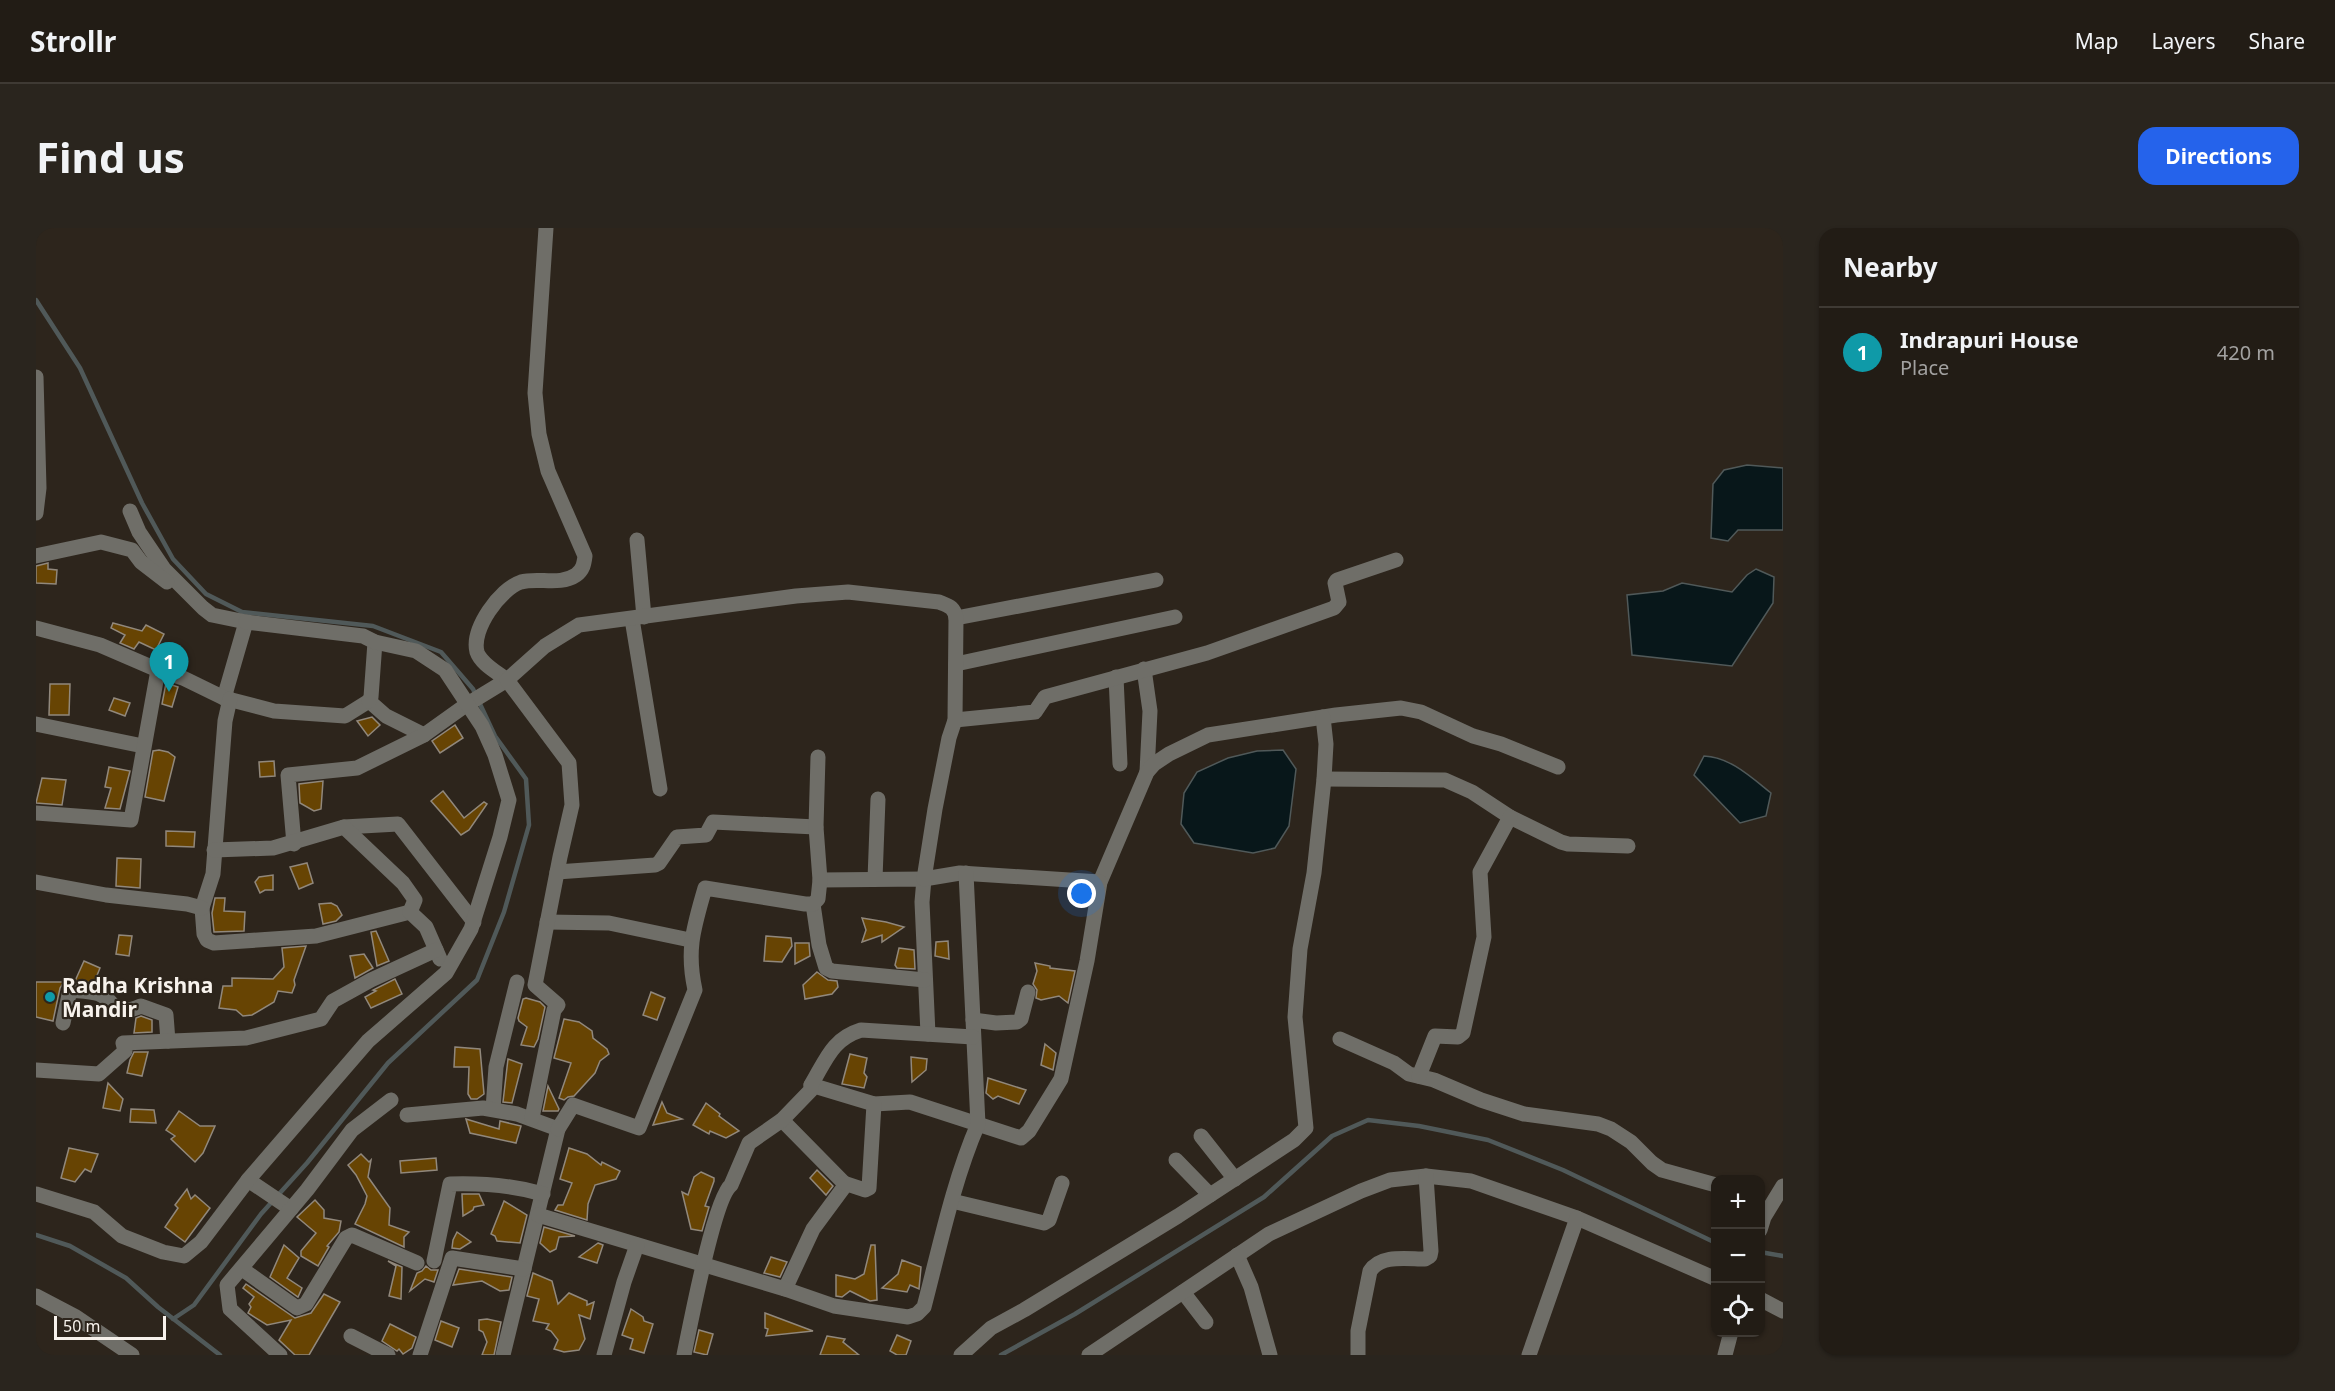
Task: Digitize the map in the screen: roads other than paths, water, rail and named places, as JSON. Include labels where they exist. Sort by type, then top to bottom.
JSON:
[{"type":"street","points":[[532,1118],[554,1010],[558,1005],[535,985],[572,805],[569,763],[507,680],[483,661],[477,652],[476,636],[489,610],[507,590],[520,583],[533,580],[559,581],[574,577],[583,568],[585,556],[548,471],[538,434],[535,393],[546,228]]},
{"type":"street","points":[[36,377],[36,513]]},
{"type":"street","points":[[36,1194],[94,1212],[122,1236],[163,1252],[184,1256],[201,1242],[248,1179],[368,1041],[446,973],[474,922],[509,800],[495,755],[482,726],[445,670],[416,651],[375,642],[363,636],[246,622],[212,615],[164,569],[139,532],[130,511]]},
{"type":"street","points":[[637,540],[638,618],[660,789]]},
{"type":"street","points":[[36,556],[101,542],[132,550],[141,562],[171,585],[204,618]]},
{"type":"street","points":[[955,720],[1035,712],[1045,697],[1216,650],[1334,608],[1339,602],[1337,580],[1396,560]]},
{"type":"street","points":[[956,618],[1156,580]]},
{"type":"street","points":[[294,844],[288,775],[357,768],[424,735],[466,705],[507,680],[545,646],[579,625],[796,596],[848,592],[939,602],[951,607],[955,611],[956,618],[955,720],[949,738],[935,809],[922,902],[928,1034]]},
{"type":"street","points":[[956,664],[1175,617]]},
{"type":"street","points":[[246,622],[227,698],[213,874],[202,908],[204,934],[207,940],[214,943],[316,936],[410,912]]},
{"type":"street","points":[[36,628],[100,645],[227,698],[274,711],[345,716],[369,701],[371,697],[375,642]]},
{"type":"street","points":[[1144,669],[1150,711],[1147,772]]},
{"type":"street","points":[[36,813],[131,820],[158,670]]},
{"type":"street","points":[[1116,677],[1120,764]]},
{"type":"street","points":[[369,701],[386,716],[424,735]]},
{"type":"street","points":[[811,1085],[874,1104],[910,1102],[1021,1138],[1029,1131],[1061,1079],[1088,961],[1100,882],[1147,772],[1169,754],[1208,735],[1324,722],[1382,709],[1401,708],[1421,712],[1473,736],[1501,744],[1558,767]]},
{"type":"street","points":[[961,1355],[991,1328],[1210,1195],[1294,1140],[1306,1128],[1295,1017],[1300,949],[1314,873],[1324,778],[1326,744],[1324,722]]},
{"type":"street","points":[[36,723],[143,746]]},
{"type":"street","points":[[813,904],[818,899],[820,880],[816,827],[818,757]]},
{"type":"street","points":[[1324,778],[1445,780],[1460,785],[1509,817],[1568,844],[1628,846]]},
{"type":"street","points":[[875,879],[878,799]]},
{"type":"street","points":[[1419,1076],[1435,1036],[1458,1037],[1463,1033],[1484,937],[1480,872],[1509,817]]},
{"type":"street","points":[[557,872],[656,865],[677,837],[706,835],[713,822],[816,827]]},
{"type":"street","points":[[214,850],[273,848],[294,844],[345,827],[398,824],[474,922]]},
{"type":"street","points":[[345,827],[403,883],[415,900],[410,912]]},
{"type":"street","points":[[820,880],[924,879],[966,873],[1100,882]]},
{"type":"street","points":[[538,1215],[785,1288],[834,1306],[908,1317],[917,1314],[924,1307],[952,1201],[969,1145],[978,1124],[966,873]]},
{"type":"street","points":[[36,882],[106,895],[187,904],[202,908]]},
{"type":"street","points":[[503,1355],[558,1130],[573,1105],[639,1128],[695,990],[691,971],[690,940],[705,888],[813,904]]},
{"type":"street","points":[[813,904],[819,945],[826,968],[832,971],[925,980]]},
{"type":"street","points":[[410,912],[426,927],[446,973]]},
{"type":"street","points":[[547,922],[609,923],[690,940]]},
{"type":"street","points":[[36,1070],[99,1074],[125,1051],[123,1043],[246,1038],[321,1019],[333,1001],[436,950]]},
{"type":"street","points":[[493,1109],[496,1067],[517,982]]},
{"type":"street","points":[[63,1023],[70,990],[100,994],[114,1009],[130,1010],[141,1006],[166,1015],[168,1041]]},
{"type":"street","points":[[973,1020],[1017,1023],[1021,1018],[1028,992]]},
{"type":"street","points":[[684,1355],[714,1225],[726,1189],[731,1185],[748,1143],[782,1120],[811,1090],[811,1085],[836,1043],[849,1034],[861,1030],[974,1037]]},
{"type":"street","points":[[1340,1039],[1394,1063],[1409,1074],[1524,1114],[1598,1124],[1611,1129],[1662,1170],[1711,1184]]},
{"type":"street","points":[[280,1355],[230,1309],[227,1285],[242,1269],[286,1206],[352,1130],[391,1100]]},
{"type":"street","points":[[782,1120],[844,1183],[865,1190],[869,1188],[874,1104]]},
{"type":"street","points":[[407,1115],[457,1109],[493,1109],[532,1118],[558,1130]]},
{"type":"street","points":[[1201,1136],[1235,1179]]},
{"type":"street","points":[[1176,1160],[1210,1195]]},
{"type":"street","points":[[1358,1355],[1358,1331],[1370,1271],[1374,1264],[1382,1260],[1425,1259],[1430,1256],[1426,1176]]},
{"type":"street","points":[[1098,1353],[1269,1234],[1390,1180],[1426,1176],[1471,1181],[1576,1218],[1711,1277]]},
{"type":"street","points":[[248,1179],[286,1206]]},
{"type":"street","points":[[434,1261],[450,1184],[484,1183],[543,1194]]},
{"type":"street","points":[[785,1288],[813,1229],[844,1187],[844,1183]]},
{"type":"street","points":[[952,1201],[1044,1223],[1049,1220],[1062,1183]]},
{"type":"street","points":[[1768,1213],[1783,1186]]},
{"type":"street","points":[[1529,1355],[1576,1218]]},
{"type":"street","points":[[242,1269],[297,1308],[306,1304],[349,1236],[355,1235],[417,1263]]},
{"type":"street","points":[[604,1355],[624,1282],[637,1245]]},
{"type":"street","points":[[1237,1255],[1254,1295],[1270,1355]]},
{"type":"street","points":[[420,1355],[452,1258],[524,1269]]},
{"type":"street","points":[[1183,1292],[1206,1322]]},
{"type":"street","points":[[36,1296],[76,1317],[109,1348],[132,1355]]},
{"type":"street","points":[[1765,1301],[1783,1311]]},
{"type":"street","points":[[351,1336],[388,1355]]},
{"type":"street","points":[[1725,1355],[1730,1337]]},
{"type":"waterway","points":[[36,300],[80,368],[142,503],[173,559],[206,594],[242,612],[373,626],[441,652],[473,689],[495,736],[526,779],[529,825],[504,912],[477,980],[388,1063],[307,1163],[261,1214],[194,1305],[173,1319]]},
{"type":"waterway","points":[[1001,1355],[1075,1314],[1264,1197],[1332,1136],[1368,1120],[1419,1126],[1488,1140],[1563,1170],[1711,1241]]},
{"type":"waterway","points":[[36,1235],[70,1246],[126,1278],[158,1307],[220,1355]]},
{"type":"waterway","points":[[1765,1253],[1783,1256]]},
{"type":"place","name":"Indrapuri House","points":[[169,692]]},
{"type":"place","name":"Radha Krishna Mandir","points":[[50,997]]}]
